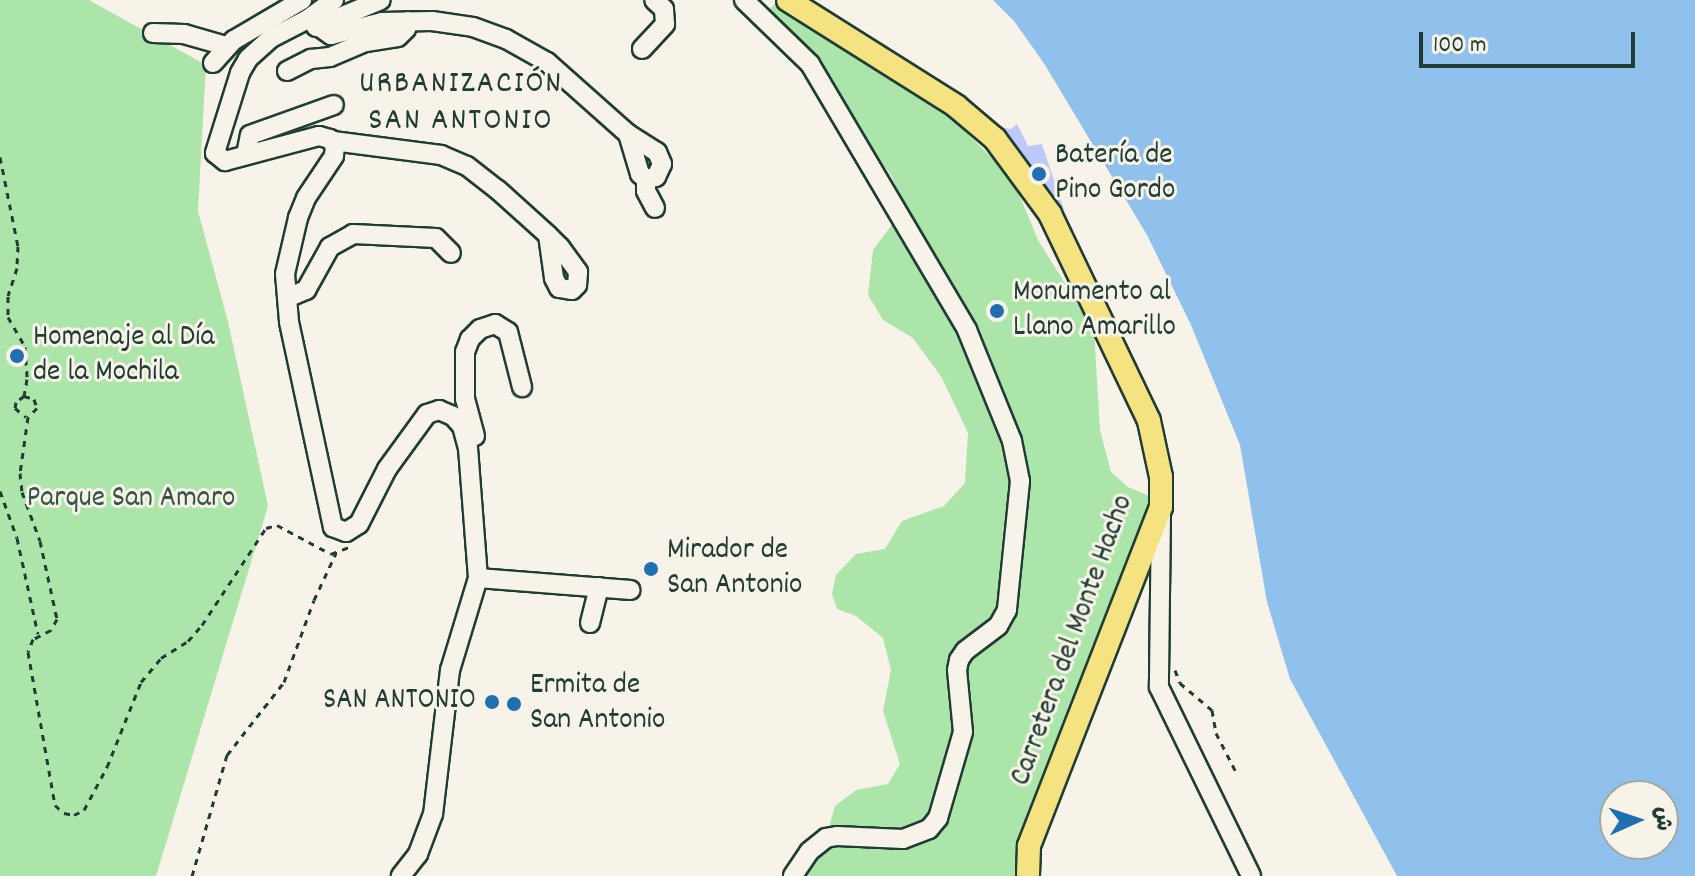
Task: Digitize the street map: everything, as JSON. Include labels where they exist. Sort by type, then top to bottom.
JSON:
[{"type":"main road","name":"Carretera del Monte Hacho","points":[[788,0],[956,106],[995,139],[1034,189],[1139,393],[1156,449],[1161,507],[1029,846],[1028,876]]},
{"type":"street","points":[[213,63],[226,46],[302,0]]},
{"type":"street","points":[[312,23],[334,0]]},
{"type":"street","points":[[381,0],[271,38],[248,59],[240,73],[215,153],[225,161],[311,136],[425,152],[455,160],[498,190],[548,235]]},
{"type":"street","points":[[642,49],[662,29],[666,19],[664,9],[654,0]]},
{"type":"street","points":[[744,0],[810,64],[967,330],[1008,429],[1020,481],[1007,610],[998,626],[965,651],[959,660],[957,670],[963,732],[938,818],[929,829],[903,839],[826,838],[809,852],[793,876]]},
{"type":"street","points":[[312,23],[325,34],[337,35],[370,24],[408,21],[455,23],[514,43],[570,79],[628,134],[660,156],[660,173],[646,179],[646,191],[655,208]]},
{"type":"street","points":[[287,71],[311,59],[330,57],[366,42],[398,37],[406,29],[408,21]]},
{"type":"street","points":[[153,33],[184,34],[226,46]]},
{"type":"street","points":[[246,154],[250,135],[334,105]]},
{"type":"street","points":[[333,141],[334,156],[306,198],[298,218],[285,274],[324,498],[336,530],[346,532],[359,524],[387,469],[427,414],[439,410],[453,416],[462,426],[468,448],[478,578],[450,670],[433,814],[418,854],[401,876]]},
{"type":"street","points":[[287,298],[306,290],[330,247],[353,234],[436,238],[451,253]]},
{"type":"street","points":[[468,448],[475,438],[465,399],[465,352],[470,339],[480,329],[495,324],[508,332],[522,387]]},
{"type":"street","points":[[1161,507],[1159,687],[1251,876]]},
{"type":"street","points":[[478,578],[631,590]]},
{"type":"street","points":[[590,623],[599,587]]},
{"type":"path","points":[[0,157],[18,246],[17,268],[8,296],[8,317],[25,347],[27,379],[24,396],[16,402],[15,408],[21,416],[28,417],[36,412],[37,405],[34,399],[24,396]]},
{"type":"path","points":[[28,417],[20,473],[22,492],[40,541],[48,592],[57,619],[51,630],[38,634]]},
{"type":"path","points":[[0,491],[17,538],[38,634],[28,652],[55,805],[64,813],[74,815],[84,810],[107,767],[141,682],[161,658],[188,641],[202,625],[266,528],[277,525],[323,551],[336,553],[348,549],[354,540]]},
{"type":"path","points":[[192,876],[227,755],[284,682],[314,600],[336,553]]},
{"type":"path","points":[[1172,663],[1180,683],[1212,710],[1216,733],[1235,770]]},
{"type":"green space","name":"Parque San Amaro","points":[[0,0],[89,0],[206,65],[198,211],[228,322],[268,506],[156,876],[0,876]]},
{"type":"green space","points":[[778,0],[925,92],[995,161],[1019,194],[1038,240],[1094,330],[1100,430],[1111,472],[1128,487],[1147,495],[1156,507],[1048,814],[1037,857],[1039,876],[786,876],[828,831],[835,806],[856,790],[888,784],[900,764],[883,711],[891,670],[883,638],[856,616],[837,609],[832,594],[836,575],[856,554],[885,549],[902,521],[944,506],[965,483],[968,433],[942,378],[913,338],[883,320],[868,295],[873,250],[897,218],[899,193],[890,173],[858,136],[817,59],[771,13],[770,9]]},
{"type":"water","points":[[993,0],[1695,0],[1695,876],[1397,876],[1290,679],[1267,602],[1240,445],[1191,325],[1147,235],[1045,65],[1014,21]]},
{"type":"building","points":[[1017,124],[1028,146],[1042,144],[1064,210],[1004,128],[1011,129]]},
{"type":"place","name":"Batería de Pino Gordo","points":[[1039,174]]},
{"type":"place","name":"Monumento al Llano Amarillo","points":[[997,311]]},
{"type":"place","name":"Homenaje al Día de la Mochila","points":[[17,356]]},
{"type":"place","name":"Mirador de San Antonio","points":[[651,569]]},
{"type":"place","name":"SAN ANTONIO","points":[[492,702]]},
{"type":"place","name":"Ermita de San Antonio","points":[[514,704]]},
{"type":"district","name":"URBANIZACIÓN SAN ANTONIO","points":[[461,104]]}]
